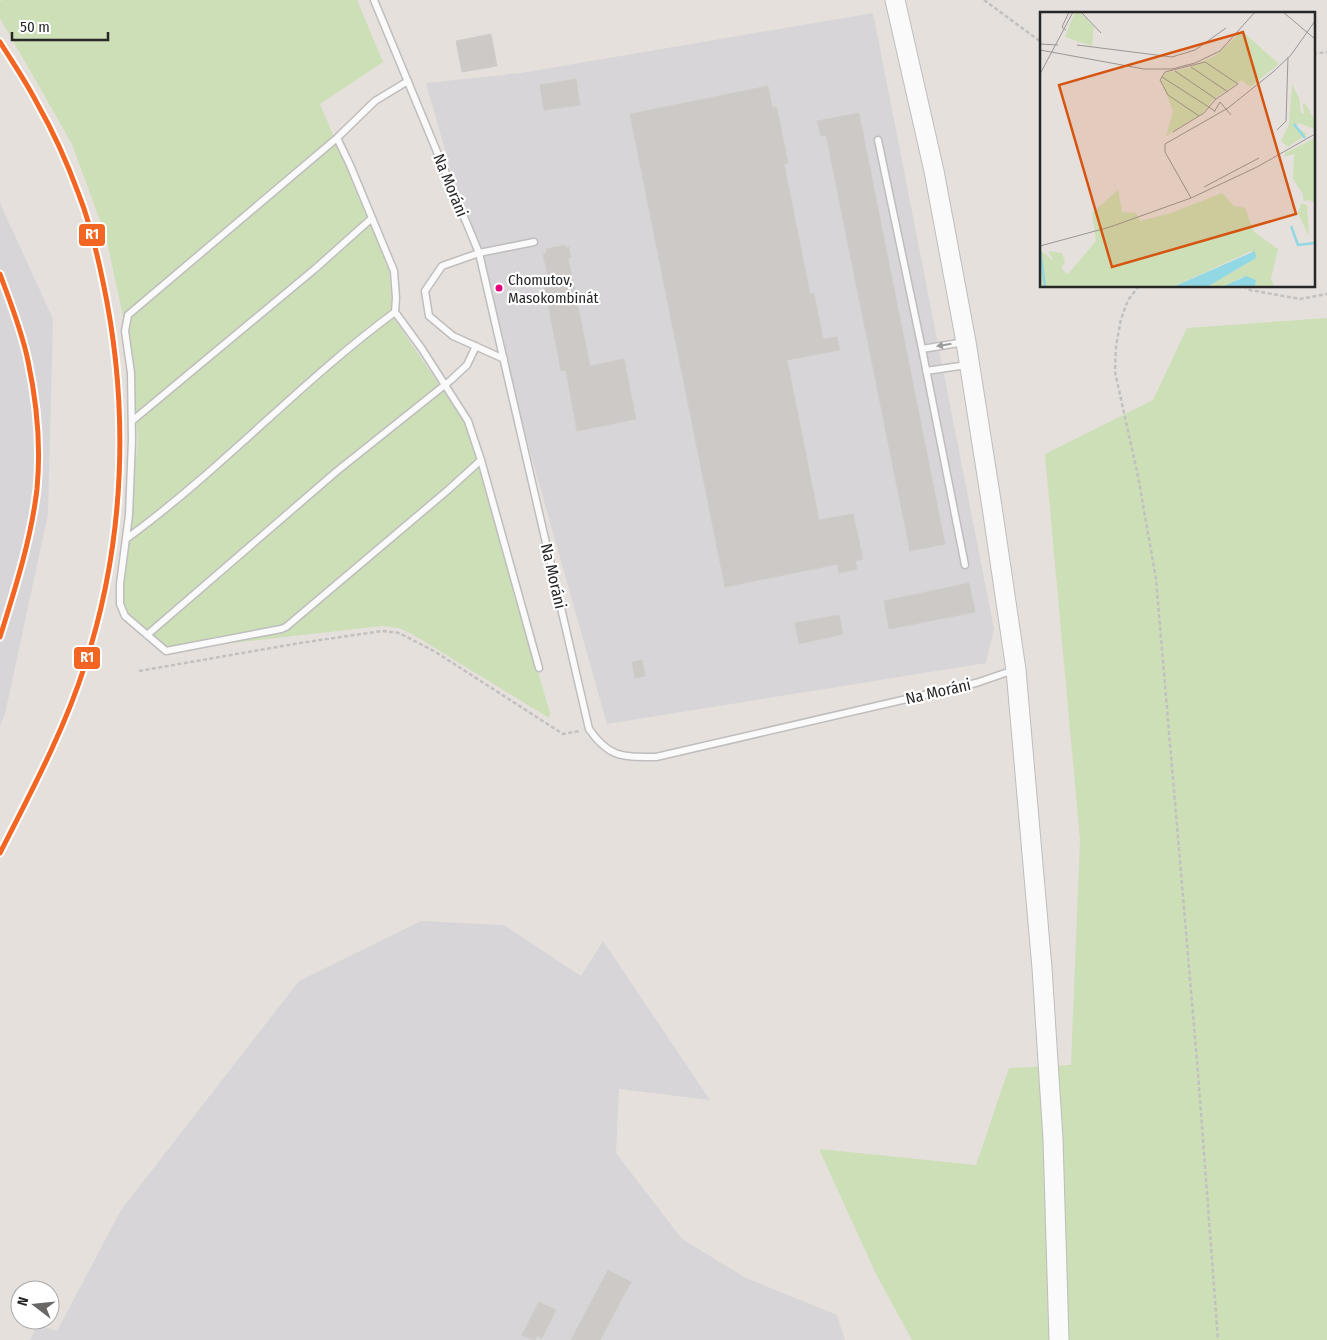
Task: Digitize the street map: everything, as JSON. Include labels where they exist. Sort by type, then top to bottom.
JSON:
[{"type":"street","points":[[895,0],[934,171],[966,342],[1016,670],[1042,968],[1053,1139],[1059,1340]]},
{"type":"lane","name":"Na Moráni","points":[[374,0],[479,253],[589,729],[600,744],[623,757],[656,757],[976,682],[1016,670]]},
{"type":"lane","points":[[408,82],[375,101],[337,138],[128,315],[125,331],[131,373],[132,440],[126,539],[120,584],[120,604],[125,616],[166,651],[286,627],[481,460]]},
{"type":"lane","points":[[337,138],[394,271],[395,312],[468,421],[481,460],[539,668]]},
{"type":"lane","points":[[878,140],[965,565]]},
{"type":"lane","points":[[132,421],[316,268],[372,218]]},
{"type":"lane","points":[[504,359],[453,336],[429,316],[425,291],[442,266],[479,253],[534,242]]},
{"type":"lane","points":[[126,539],[160,514],[272,414],[395,312]]},
{"type":"lane","points":[[922,349],[966,342]]},
{"type":"lane","points":[[147,636],[338,470],[467,365],[476,346]]},
{"type":"lane","points":[[926,372],[970,365]]},
{"type":"path","points":[[984,0],[1040,41]]},
{"type":"path","points":[[1314,54],[1327,52]]},
{"type":"path","points":[[1137,288],[1128,300],[1120,319],[1115,372],[1138,476],[1156,579],[1198,1073],[1210,1256],[1218,1340]]},
{"type":"path","points":[[1246,288],[1300,299],[1327,294]]},
{"type":"path","points":[[138,671],[382,631],[399,633],[434,651],[563,734],[589,729]]},
{"type":"shaded area","points":[[873,13],[994,629],[986,663],[607,724],[426,83],[521,73]]},
{"type":"shaded area","points":[[0,203],[53,319],[48,514],[5,714],[0,725]]},
{"type":"shaded area","points":[[421,921],[504,925],[581,976],[603,941],[710,1100],[619,1089],[616,1153],[682,1239],[746,1278],[837,1315],[845,1340],[30,1340],[35,1330],[60,1330],[60,1325],[121,1210],[299,981]]},
{"type":"green space","points":[[357,0],[383,62],[320,104],[389,270],[393,317],[466,424],[550,713],[549,718],[412,634],[399,628],[382,626],[169,650],[137,630],[122,604],[138,439],[129,344],[106,237],[72,144],[0,18],[0,1]]},
{"type":"green space","points":[[1327,318],[1327,1340],[912,1340],[876,1274],[819,1149],[976,1165],[1009,1068],[1071,1065],[1080,839],[1045,454],[1153,400],[1187,328]]},
{"type":"building","points":[[491,34],[497,66],[462,72],[456,41]]},
{"type":"building","points":[[576,79],[580,105],[544,110],[540,85]]},
{"type":"building","points":[[768,86],[772,107],[777,108],[788,163],[784,164],[810,294],[814,293],[823,339],[837,337],[840,350],[787,360],[819,520],[853,514],[863,559],[855,561],[857,569],[839,573],[838,564],[725,587],[630,114]]},
{"type":"building","points":[[859,113],[945,544],[910,551],[826,135],[821,136],[817,121]]},
{"type":"building","points":[[566,245],[566,248],[569,247],[571,257],[568,258],[590,366],[624,359],[636,419],[577,431],[566,370],[561,371],[543,278],[548,277],[543,254],[546,253],[546,249]]},
{"type":"building","points":[[969,583],[975,612],[889,629],[884,601]]},
{"type":"building","points":[[839,615],[843,634],[799,644],[795,623]]},
{"type":"building","points":[[642,660],[645,676],[635,678],[632,662]]},
{"type":"building","points":[[608,1270],[631,1282],[600,1340],[571,1340]]},
{"type":"building","points":[[539,1302],[556,1310],[542,1338],[537,1336],[533,1340],[522,1335]]},
{"type":"transit line","name":"R1","points":[[0,42],[50,127],[87,216],[101,271],[112,330],[120,427],[119,475],[108,571],[85,665],[77,690],[46,761],[0,853]]},
{"type":"transit line","name":"R1","points":[[0,274],[19,328],[28,361],[36,409],[39,457],[37,489],[31,527],[0,637]]},
{"type":"place","name":"Chomutov, Masokombinát","points":[[499,288]]}]
